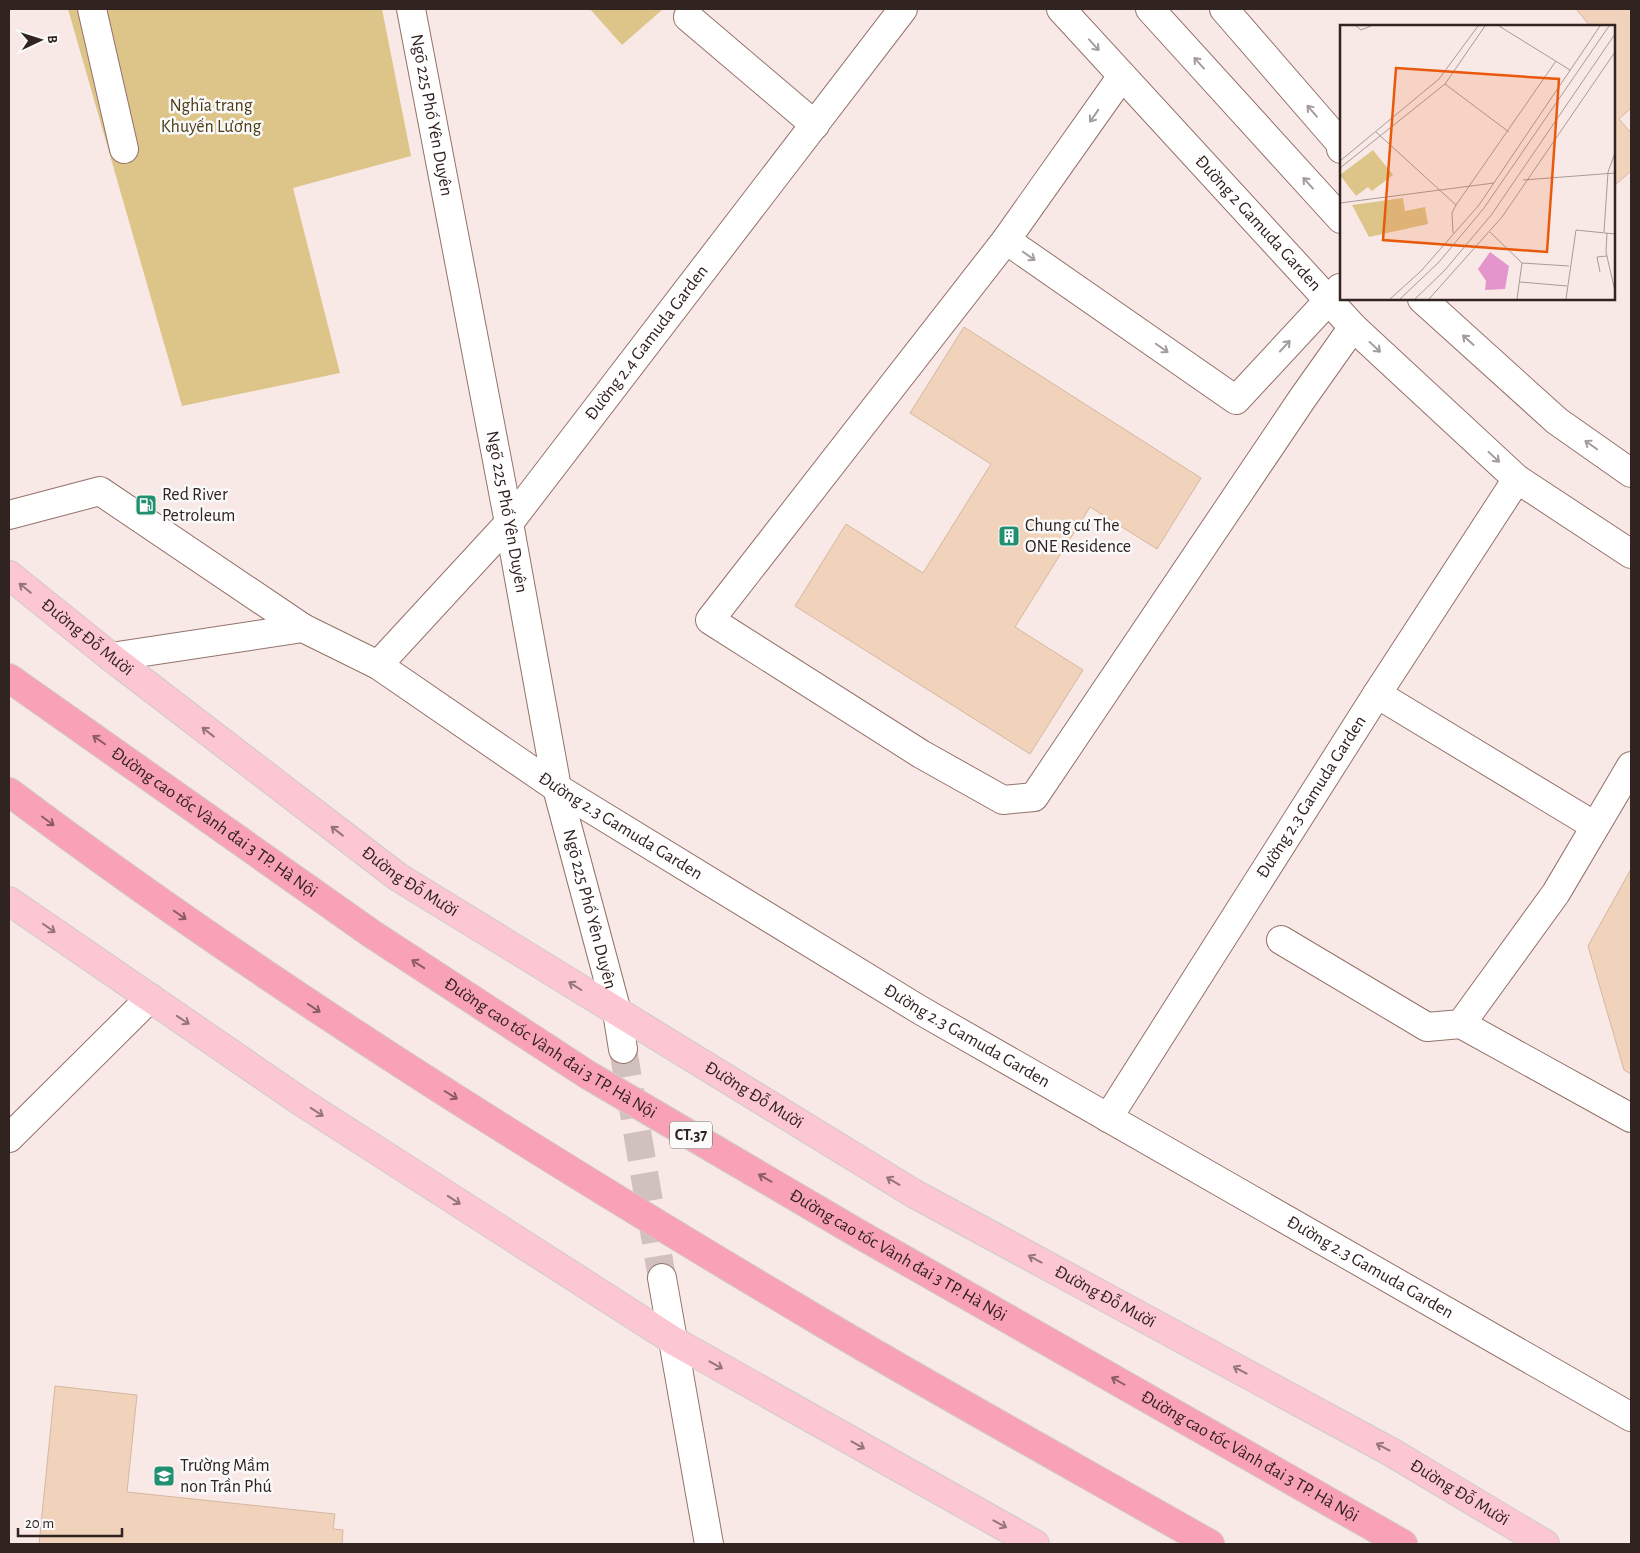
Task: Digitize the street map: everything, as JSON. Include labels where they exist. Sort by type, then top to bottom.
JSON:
[{"type":"highway","name":"Đường cao tốc Vành đai 3 TP. Hà Nội","points":[[9,678],[372,934],[588,1074],[860,1234],[1403,1544]]},
{"type":"highway","points":[[9,792],[87,851],[318,1011],[555,1162],[828,1326],[1210,1544]]},
{"type":"main road","name":"Đường Đỗ Mười","points":[[9,575],[111,657],[398,878],[913,1193],[1391,1452],[1545,1544]]},
{"type":"main road","points":[[9,901],[300,1101],[674,1342],[1035,1544]]},
{"type":"street","points":[[92,9],[124,149]]},
{"type":"street","name":"Ngõ 225 Phố Yên Duyên","points":[[411,9],[509,523],[557,788],[616,1012],[623,1049]]},
{"type":"street","name":"Đường 2.4 Gamuda Garden","points":[[378,665],[509,523],[904,9]]},
{"type":"street","name":"Đường 2 Gamuda Garden","points":[[1061,9],[1122,76],[1335,294],[1353,327],[1517,479],[1631,554]]},
{"type":"street","points":[[1150,9],[1340,218]]},
{"type":"street","points":[[1224,9],[1340,143]]},
{"type":"street","points":[[688,17],[815,125]]},
{"type":"street","points":[[1122,76],[1006,240],[710,620],[921,754],[1003,800],[1034,797],[1353,327]]},
{"type":"street","points":[[1006,240],[1236,400],[1335,294]]},
{"type":"street","points":[[1423,300],[1557,421],[1631,473]]},
{"type":"street","name":"Đường 2.3 Gamuda Garden","points":[[1108,1118],[1377,694],[1517,479]]},
{"type":"street","name":"Đường 2.3 Gamuda Garden","points":[[9,515],[100,491],[303,628],[378,665],[557,788],[920,1010],[1631,1417]]},
{"type":"street","points":[[111,657],[303,628]]},
{"type":"street","points":[[1377,694],[1595,826]]},
{"type":"street","points":[[1461,1024],[1556,893],[1631,766]]},
{"type":"street","points":[[1281,940],[1427,1027],[1461,1024],[1631,1118]]},
{"type":"street","points":[[9,1138],[150,998]]},
{"type":"street","points":[[662,1278],[709,1544]]},
{"type":"green space","name":"Nghĩa trang Khuyến Lương","points":[[68,9],[382,9],[411,156],[293,188],[340,373],[182,406]]},
{"type":"green space","points":[[590,9],[663,9],[622,45]]},
{"type":"building","points":[[1576,9],[1631,9],[1631,108],[1619,119],[1631,133],[1631,171],[1615,185],[1615,25],[1589,25]]},
{"type":"building","name":"Chung cư The ONE Residence","points":[[964,327],[1201,478],[1157,549],[1090,507],[1015,627],[1083,670],[1030,754],[795,606],[846,524],[923,573],[991,464],[910,413]]},
{"type":"building","points":[[1631,869],[1631,1074],[1624,1070],[1588,946]]},
{"type":"building","points":[[55,1386],[137,1395],[127,1492],[335,1514],[333,1529],[343,1530],[342,1544],[39,1544]]},
{"type":"tunnel","points":[[623,1049],[662,1278]]},
{"type":"place","name":"Red River Petroleum","points":[[146,505]]},
{"type":"place","name":"Chung cư The ONE Residence","points":[[1009,536]]},
{"type":"place","name":"Trường Mầm non Trần Phú","points":[[164,1476]]}]
